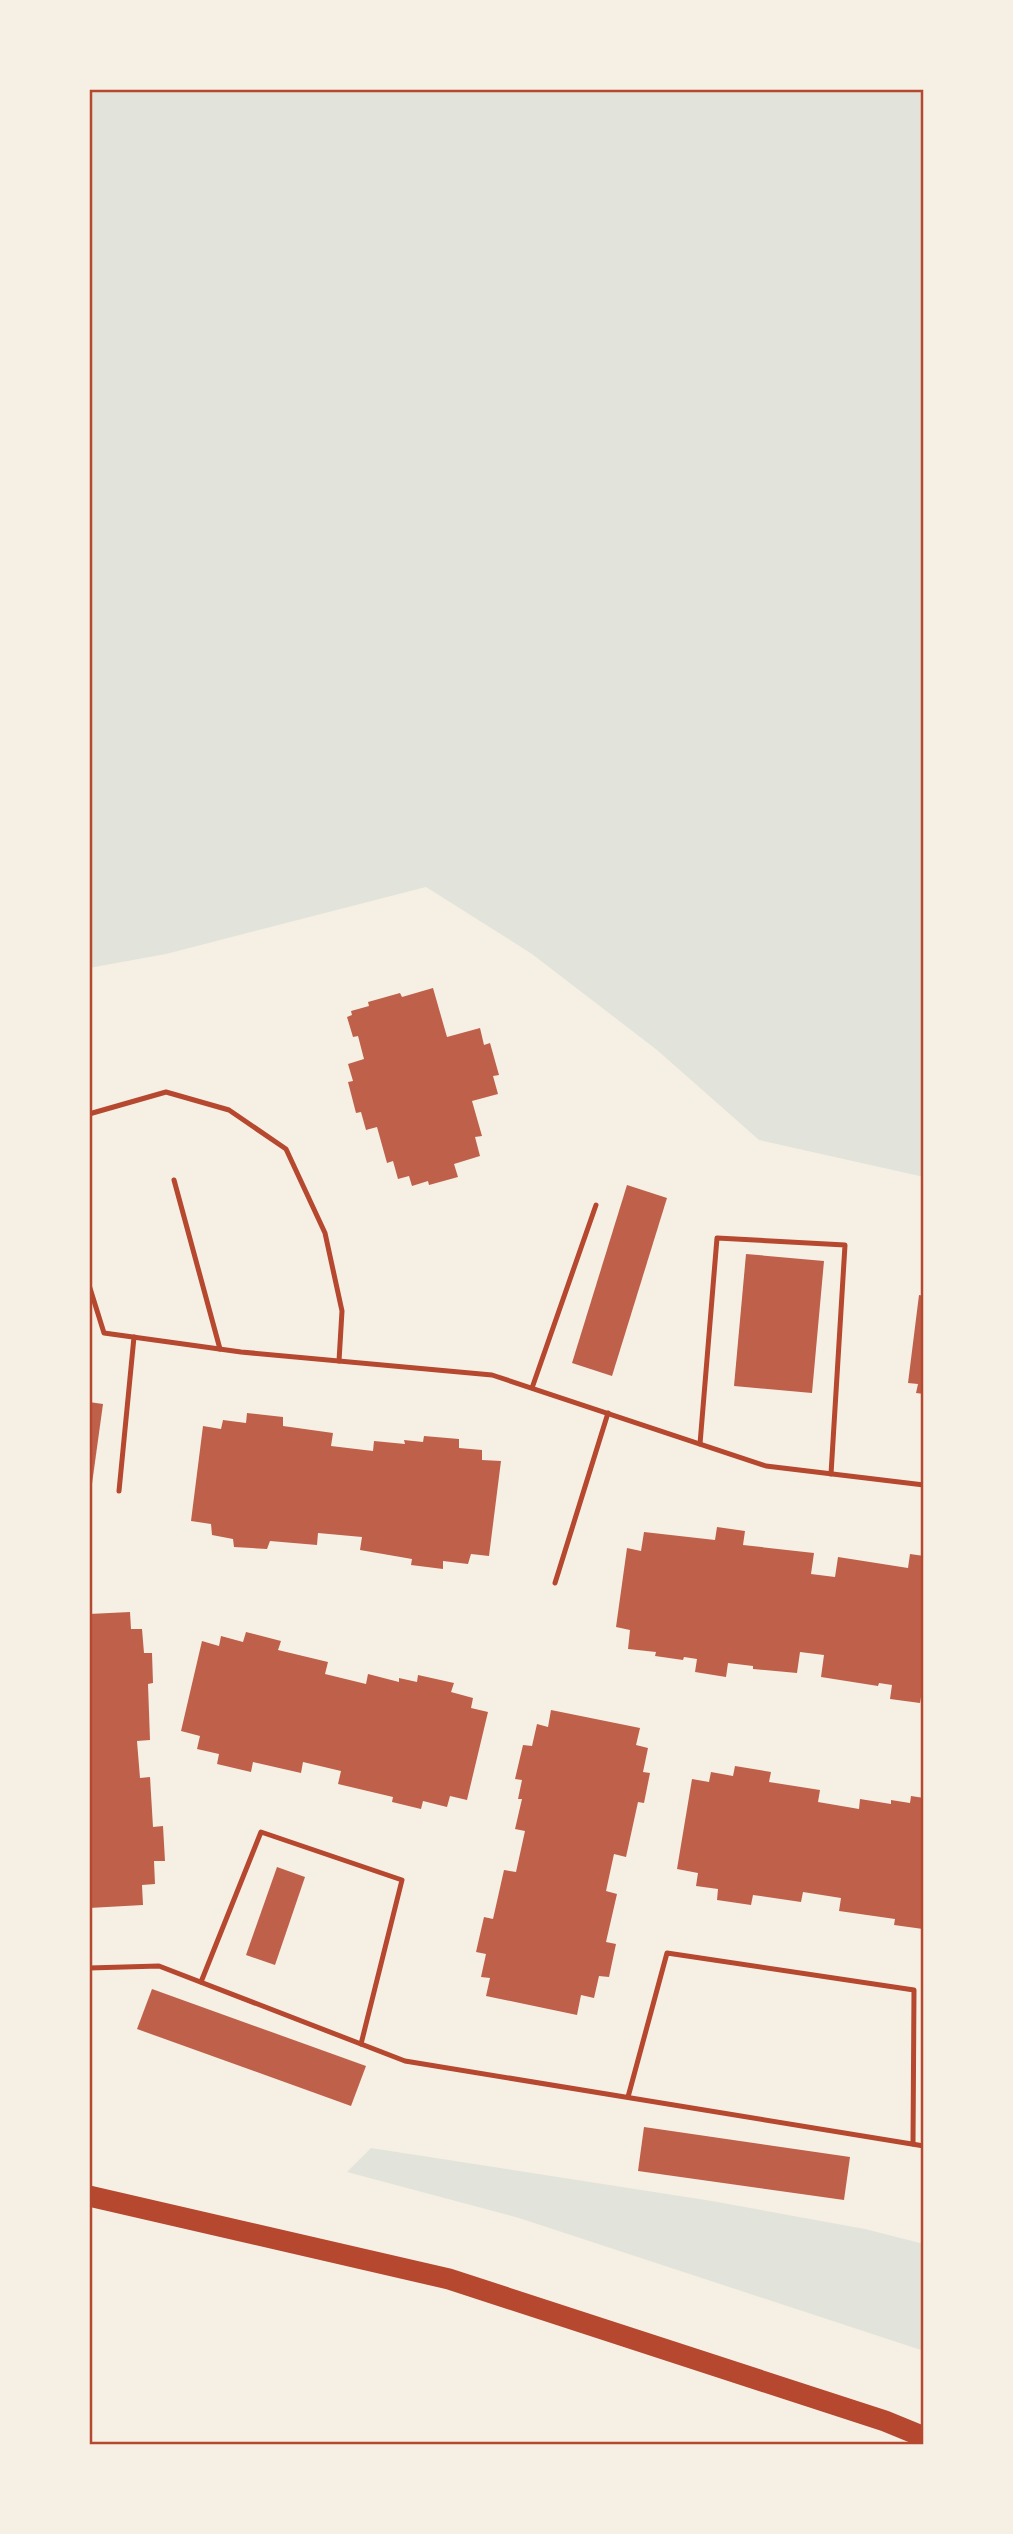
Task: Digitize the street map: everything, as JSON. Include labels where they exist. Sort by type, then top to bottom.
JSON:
[{"type":"highway","points":[[89,2196],[449,2279],[885,2421],[924,2437]]},
{"type":"lane","points":[[89,1114],[166,1092],[229,1110],[286,1149],[325,1233],[342,1311],[339,1361]]},
{"type":"lane","points":[[174,1180],[220,1349]]},
{"type":"lane","points":[[531,1388],[596,1205]]},
{"type":"lane","points":[[700,1444],[717,1238],[845,1245],[831,1474]]},
{"type":"lane","points":[[89,1285],[104,1333],[220,1349],[492,1375],[766,1466],[924,1485]]},
{"type":"lane","points":[[119,1491],[134,1337]]},
{"type":"lane","points":[[555,1583],[608,1413]]},
{"type":"lane","points":[[201,1982],[261,1832],[402,1880],[361,2044]]},
{"type":"lane","points":[[628,2097],[667,1953],[914,1990],[913,2144]]},
{"type":"lane","points":[[89,1968],[159,1966],[405,2061],[924,2146]]},
{"type":"shaded area","points":[[89,89],[924,89],[924,1177],[759,1140],[657,1050],[532,954],[426,887],[166,954],[89,968]]},
{"type":"shaded area","points":[[371,2148],[712,2201],[865,2229],[924,2244],[924,2351],[519,2218],[347,2172]]},
{"type":"building","points":[[433,988],[447,1037],[480,1028],[484,1045],[490,1043],[499,1075],[493,1076],[498,1094],[472,1101],[482,1136],[475,1137],[480,1156],[454,1164],[458,1177],[429,1185],[428,1181],[412,1186],[409,1176],[398,1179],[393,1161],[387,1163],[377,1127],[366,1130],[361,1112],[356,1113],[348,1082],[353,1081],[348,1064],[364,1059],[358,1036],[353,1037],[347,1017],[352,1015],[351,1011],[369,1006],[368,1002],[400,993],[402,997]]},
{"type":"building","points":[[627,1185],[667,1198],[612,1376],[572,1363]]},
{"type":"building","points":[[746,1254],[824,1261],[812,1393],[734,1386]]},
{"type":"building","points":[[919,1295],[924,1296],[924,1394],[916,1393],[918,1384],[908,1383]]},
{"type":"building","points":[[89,1402],[103,1404],[91,1491],[89,1491]]},
{"type":"building","points":[[247,1413],[283,1417],[283,1426],[333,1433],[331,1446],[373,1451],[374,1441],[405,1444],[404,1440],[423,1442],[424,1436],[459,1439],[459,1448],[482,1450],[482,1460],[501,1461],[489,1556],[471,1554],[468,1564],[443,1561],[443,1569],[411,1565],[412,1559],[360,1550],[362,1537],[318,1533],[317,1545],[270,1541],[267,1549],[234,1547],[233,1539],[212,1535],[211,1524],[191,1521],[203,1426],[221,1429],[223,1420],[246,1423]]},
{"type":"building","points":[[717,1527],[745,1531],[743,1545],[814,1553],[811,1574],[835,1577],[838,1557],[908,1568],[910,1554],[924,1556],[924,1691],[920,1703],[890,1699],[892,1685],[879,1683],[878,1686],[821,1677],[824,1655],[800,1652],[797,1673],[753,1669],[753,1666],[728,1663],[726,1677],[695,1672],[697,1659],[655,1656],[656,1652],[628,1649],[630,1630],[616,1627],[627,1548],[641,1551],[644,1532],[715,1540]]},
{"type":"building","points":[[130,1612],[131,1629],[142,1629],[144,1653],[152,1653],[153,1683],[148,1684],[150,1740],[137,1741],[140,1778],[150,1777],[153,1827],[163,1826],[165,1861],[154,1861],[155,1884],[142,1885],[143,1905],[89,1908],[89,1614]]},
{"type":"building","points":[[246,1632],[281,1641],[278,1650],[328,1662],[325,1674],[366,1684],[368,1674],[399,1682],[399,1678],[417,1682],[418,1675],[454,1683],[451,1692],[473,1698],[471,1708],[488,1712],[467,1800],[450,1796],[447,1807],[423,1801],[421,1809],[392,1802],[393,1797],[338,1784],[341,1771],[303,1762],[301,1773],[253,1762],[251,1772],[217,1764],[219,1754],[197,1749],[200,1736],[181,1731],[202,1641],[219,1646],[221,1636],[243,1642]]},
{"type":"building","points":[[551,1710],[640,1728],[636,1745],[648,1748],[643,1772],[650,1773],[644,1803],[638,1802],[626,1857],[614,1854],[606,1891],[617,1894],[606,1942],[616,1944],[609,1977],[599,1976],[594,1998],[581,1995],[577,2015],[486,1996],[490,1978],[481,1977],[486,1954],[476,1952],[484,1917],[493,1919],[504,1870],[516,1872],[525,1831],[515,1829],[522,1799],[518,1799],[522,1780],[515,1779],[523,1745],[532,1746],[537,1724],[548,1727]]},
{"type":"building","points":[[735,1766],[771,1772],[769,1782],[820,1790],[818,1802],[859,1809],[860,1799],[891,1804],[891,1800],[910,1803],[911,1796],[924,1798],[923,1929],[894,1925],[895,1919],[839,1911],[841,1898],[803,1892],[801,1902],[753,1895],[751,1905],[717,1900],[718,1889],[696,1886],[698,1873],[677,1869],[692,1779],[709,1782],[711,1772],[733,1776]]},
{"type":"building","points":[[277,1867],[305,1877],[275,1965],[246,1955]]},
{"type":"building","points":[[152,1989],[366,2066],[351,2106],[137,2029]]},
{"type":"building","points":[[644,2127],[850,2157],[844,2200],[638,2171]]}]
